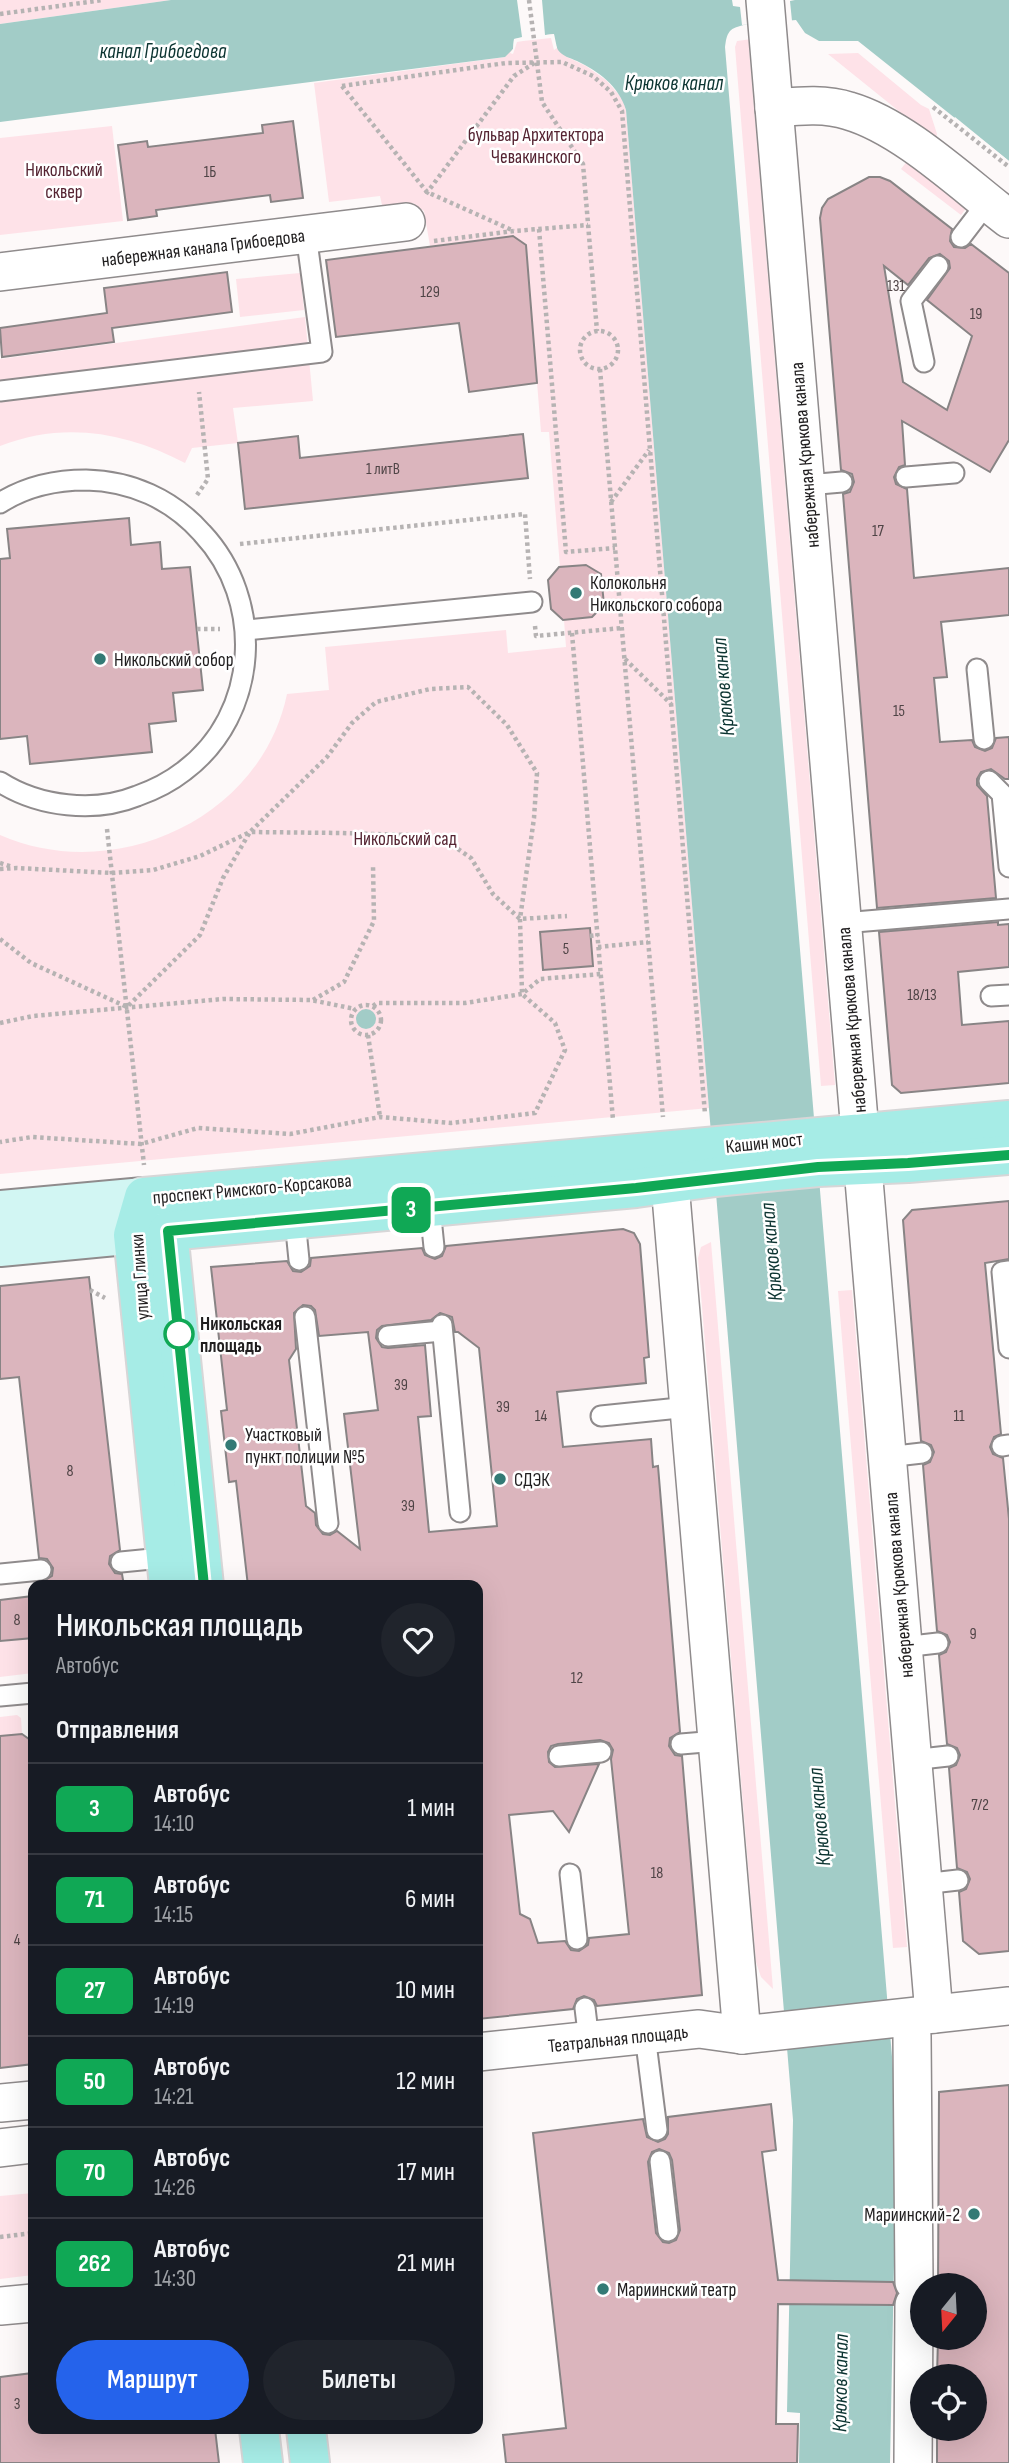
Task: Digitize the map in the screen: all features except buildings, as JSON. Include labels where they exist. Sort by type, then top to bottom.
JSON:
[{"type":"main road","points":[[862,1149],[1009,1120]]},
{"type":"main road","name":"Кашин мост","points":[[711,1148],[817,1152],[862,1149]]},
{"type":"main road","name":"проспект Римского-Корсакова","points":[[0,1247],[670,1184],[711,1148]]},
{"type":"main road","name":"проспект Римского-Корсакова","points":[[0,1210],[711,1148]]},
{"type":"main road","points":[[862,1149],[1009,1154]]},
{"type":"main road","name":"улица Глинки","points":[[144,1197],[151,1233],[185,1571]]},
{"type":"main road","points":[[260,2434],[263,2463]]},
{"type":"main road","points":[[307,2434],[310,2463]]},
{"type":"street","name":"набережная Крюкова канала","points":[[767,12],[774,108],[824,484],[843,923],[862,1149],[905,1455],[940,1882],[912,2023],[913,2463]]},
{"type":"street","points":[[774,108],[823,106],[848,110],[874,121],[907,141],[998,211]]},
{"type":"street","name":"набережная канала Грибоедова","points":[[0,272],[306,234],[418,232]]},
{"type":"street","points":[[670,1184],[742,2035]]},
{"type":"street","name":"Театральная площадь","points":[[483,2064],[647,2046],[699,2029],[742,2035],[912,2023],[1009,2006]]},
{"type":"street","name":"Театральная площадь","points":[[483,2063],[587,2024],[647,2046]]},
{"type":"street","points":[[0,2104],[28,2101]]},
{"type":"street","points":[[0,2148],[28,2145]]},
{"type":"street","points":[[0,2306],[28,2303]]},
{"type":"lane","points":[[961,237],[998,211]]},
{"type":"lane","points":[[0,391],[322,352],[306,234]]},
{"type":"lane","points":[[924,362],[911,301],[938,266]]},
{"type":"lane","points":[[906,477],[954,473]]},
{"type":"lane","points":[[0,503],[39,486],[70,480],[103,480],[135,488],[162,500],[183,514],[215,546],[229,568],[241,599],[246,630],[246,662],[239,693],[226,723],[208,749],[158,788],[128,800],[92,806],[65,805],[33,798],[0,782]]},
{"type":"lane","points":[[246,630],[532,602]]},
{"type":"lane","points":[[977,669],[984,739]]},
{"type":"lane","points":[[989,781],[1002,794],[1009,867]]},
{"type":"lane","points":[[843,923],[1009,909]]},
{"type":"lane","points":[[430,1208],[434,1247]]},
{"type":"lane","points":[[295,1220],[299,1260]]},
{"type":"lane","points":[[1009,1271],[1002,1272],[1009,1348]]},
{"type":"lane","points":[[305,1317],[328,1523]]},
{"type":"lane","points":[[388,1336],[442,1328],[460,1512]]},
{"type":"lane","points":[[601,1416],[689,1407]]},
{"type":"lane","points":[[121,1562],[185,1571]]},
{"type":"lane","points":[[0,1574],[41,1570]]},
{"type":"lane","points":[[0,1696],[28,1693]]},
{"type":"lane","points":[[681,1744],[717,1741]]},
{"type":"lane","points":[[559,1756],[601,1752]]},
{"type":"lane","points":[[570,1874],[577,1940]]},
{"type":"lane","points":[[647,2046],[657,2130]]},
{"type":"lane","points":[[660,2161],[668,2231]]},
{"type":"path","points":[[0,7],[0,14],[103,0]]},
{"type":"path","points":[[529,0],[542,103],[583,164],[597,331]]},
{"type":"path","points":[[536,60],[514,76],[427,192],[418,232],[514,231],[589,225]]},
{"type":"path","points":[[514,231],[427,192],[342,86],[506,63],[536,60],[562,62],[593,76],[611,92],[622,111],[711,1148]]},
{"type":"path","points":[[933,107],[1009,167]]},
{"type":"path","points":[[539,229],[566,552],[615,548]]},
{"type":"path","points":[[597,331],[611,336],[618,349],[613,363],[600,369],[586,365],[580,352],[584,338],[597,331]]},
{"type":"path","points":[[183,514],[208,479],[196,367]]},
{"type":"path","points":[[600,369],[663,1122]]},
{"type":"path","points":[[611,502],[650,450]]},
{"type":"path","points":[[215,546],[525,514],[536,636],[622,628]]},
{"type":"path","points":[[618,586],[661,582]]},
{"type":"path","points":[[572,633],[613,1122]]},
{"type":"path","points":[[624,658],[671,704]]},
{"type":"path","points":[[0,1142],[33,1136],[141,1144],[198,1128],[290,1134],[380,1117],[451,1123],[535,1112],[565,1049],[555,1023],[522,994],[520,919],[534,818],[537,773],[507,725],[468,687],[430,689],[376,702],[352,723],[327,757],[250,832],[223,878],[200,936],[127,1007]]},
{"type":"path","points":[[0,869],[112,873],[153,870],[200,856],[250,832],[439,836],[471,858],[494,894],[520,919],[567,916]]},
{"type":"path","points":[[110,851],[142,1152]]},
{"type":"path","points":[[0,863],[17,868]]},
{"type":"path","points":[[312,1000],[344,982],[374,921],[373,865]]},
{"type":"path","points":[[590,936],[598,935]]},
{"type":"path","points":[[0,939],[31,963],[127,1007]]},
{"type":"path","points":[[598,947],[648,942]]},
{"type":"path","points":[[0,1023],[33,1016],[223,999],[312,1000],[355,1009],[377,1003],[465,1003],[522,994],[540,979],[601,974]]},
{"type":"path","points":[[355,1009],[352,1016],[353,1027],[368,1035],[376,1032],[381,1022],[380,1015],[373,1006]]},
{"type":"path","points":[[368,1035],[380,1117]]},
{"type":"path","points":[[90,1290],[111,1302]]},
{"type":"path","points":[[0,2237],[28,2234]]},
{"type":"green space","points":[[0,0],[171,0],[0,24]]},
{"type":"green space","name":"Никольский сад","points":[[554,34],[565,56],[606,80],[622,98],[626,110],[709,1108],[0,1174],[0,835],[44,848],[89,852],[134,846],[176,830],[215,807],[247,776],[272,738],[287,694],[329,690],[325,647],[506,630],[508,653],[566,647],[564,620],[592,617],[604,605],[560,567],[549,432],[541,432],[526,245],[513,236],[430,246],[424,211],[413,203],[382,205],[380,196],[329,202],[314,83],[505,57],[514,44],[514,39]],"holes":[[[590,928],[593,966],[543,970]]]},
{"type":"green space","points":[[752,39],[749,48],[835,1085],[821,1086],[735,47],[737,41]]},
{"type":"green space","points":[[858,53],[929,109],[936,138],[931,137],[828,54]]},
{"type":"green space","name":"Никольский сквер","points":[[112,126],[123,221],[0,235],[0,138]]},
{"type":"green space","points":[[908,160],[967,207],[961,215],[901,169]]},
{"type":"green space","points":[[300,273],[304,310],[240,317],[236,279]]},
{"type":"green space","points":[[305,317],[313,401],[233,408],[238,443],[192,448],[185,463],[140,444],[94,434],[48,434],[0,446],[0,359]]},
{"type":"green space","points":[[711,1242],[773,1989],[761,1977],[756,1962],[698,1258],[701,1247]]},
{"type":"green space","points":[[852,1290],[907,1947],[893,1948],[838,1291]]},
{"type":"green space","points":[[28,1639],[28,1674],[0,1677],[0,1642]]},
{"type":"green space","points":[[17,1715],[21,1718],[22,1734],[0,1736],[0,1717]]},
{"type":"green space","points":[[28,2193],[28,2276],[0,2279],[0,2196]]},
{"type":"water","name":"Крюков канал","points":[[171,0],[1009,0],[1009,161],[858,41],[819,41],[805,33],[796,20],[735,28],[730,31],[725,47],[897,2117],[890,2463],[799,2463],[800,2413],[787,2412],[793,2120],[626,110],[623,101],[607,80],[593,69],[560,52],[555,44],[554,34],[514,39],[513,49],[505,57],[0,122],[0,24]]},
{"type":"water","points":[[366,1009],[373,1012],[376,1019],[373,1026],[366,1029],[359,1026],[356,1019],[359,1012]]},
{"type":"pier","points":[[517,0],[542,0],[545,35],[554,34],[557,48],[554,50],[551,38],[517,42],[513,54],[510,53],[514,39],[522,37]]},
{"type":"pier","points":[[732,0],[795,0],[790,1],[792,21],[742,25],[740,7],[733,6]]},
{"type":"pier","points":[[955,117],[1009,161],[1009,164],[953,120]]},
{"type":"bus line","name":"3","points":[[203,1580],[168,1231],[636,1188],[818,1167],[1009,1155]]},
{"type":"place","name":"Колокольня Никольского собора","points":[[576,593]]},
{"type":"place","name":"Никольский собор","points":[[100,659]]},
{"type":"place","name":"Никольская площадь","points":[[179,1334]]},
{"type":"place","name":"Участковый пункт полиции №5","points":[[231,1445]]},
{"type":"place","name":"СДЭК","points":[[500,1479]]},
{"type":"place","name":"Мариинский-2","points":[[974,2214]]},
{"type":"place","name":"Мариинский театр","points":[[603,2289]]},
{"type":"water label","name":"канал Грибоедова","points":[[163,51]]},
{"type":"park label","name":"бульвар Архитектора Чевакинского","points":[[536,145]]}]
